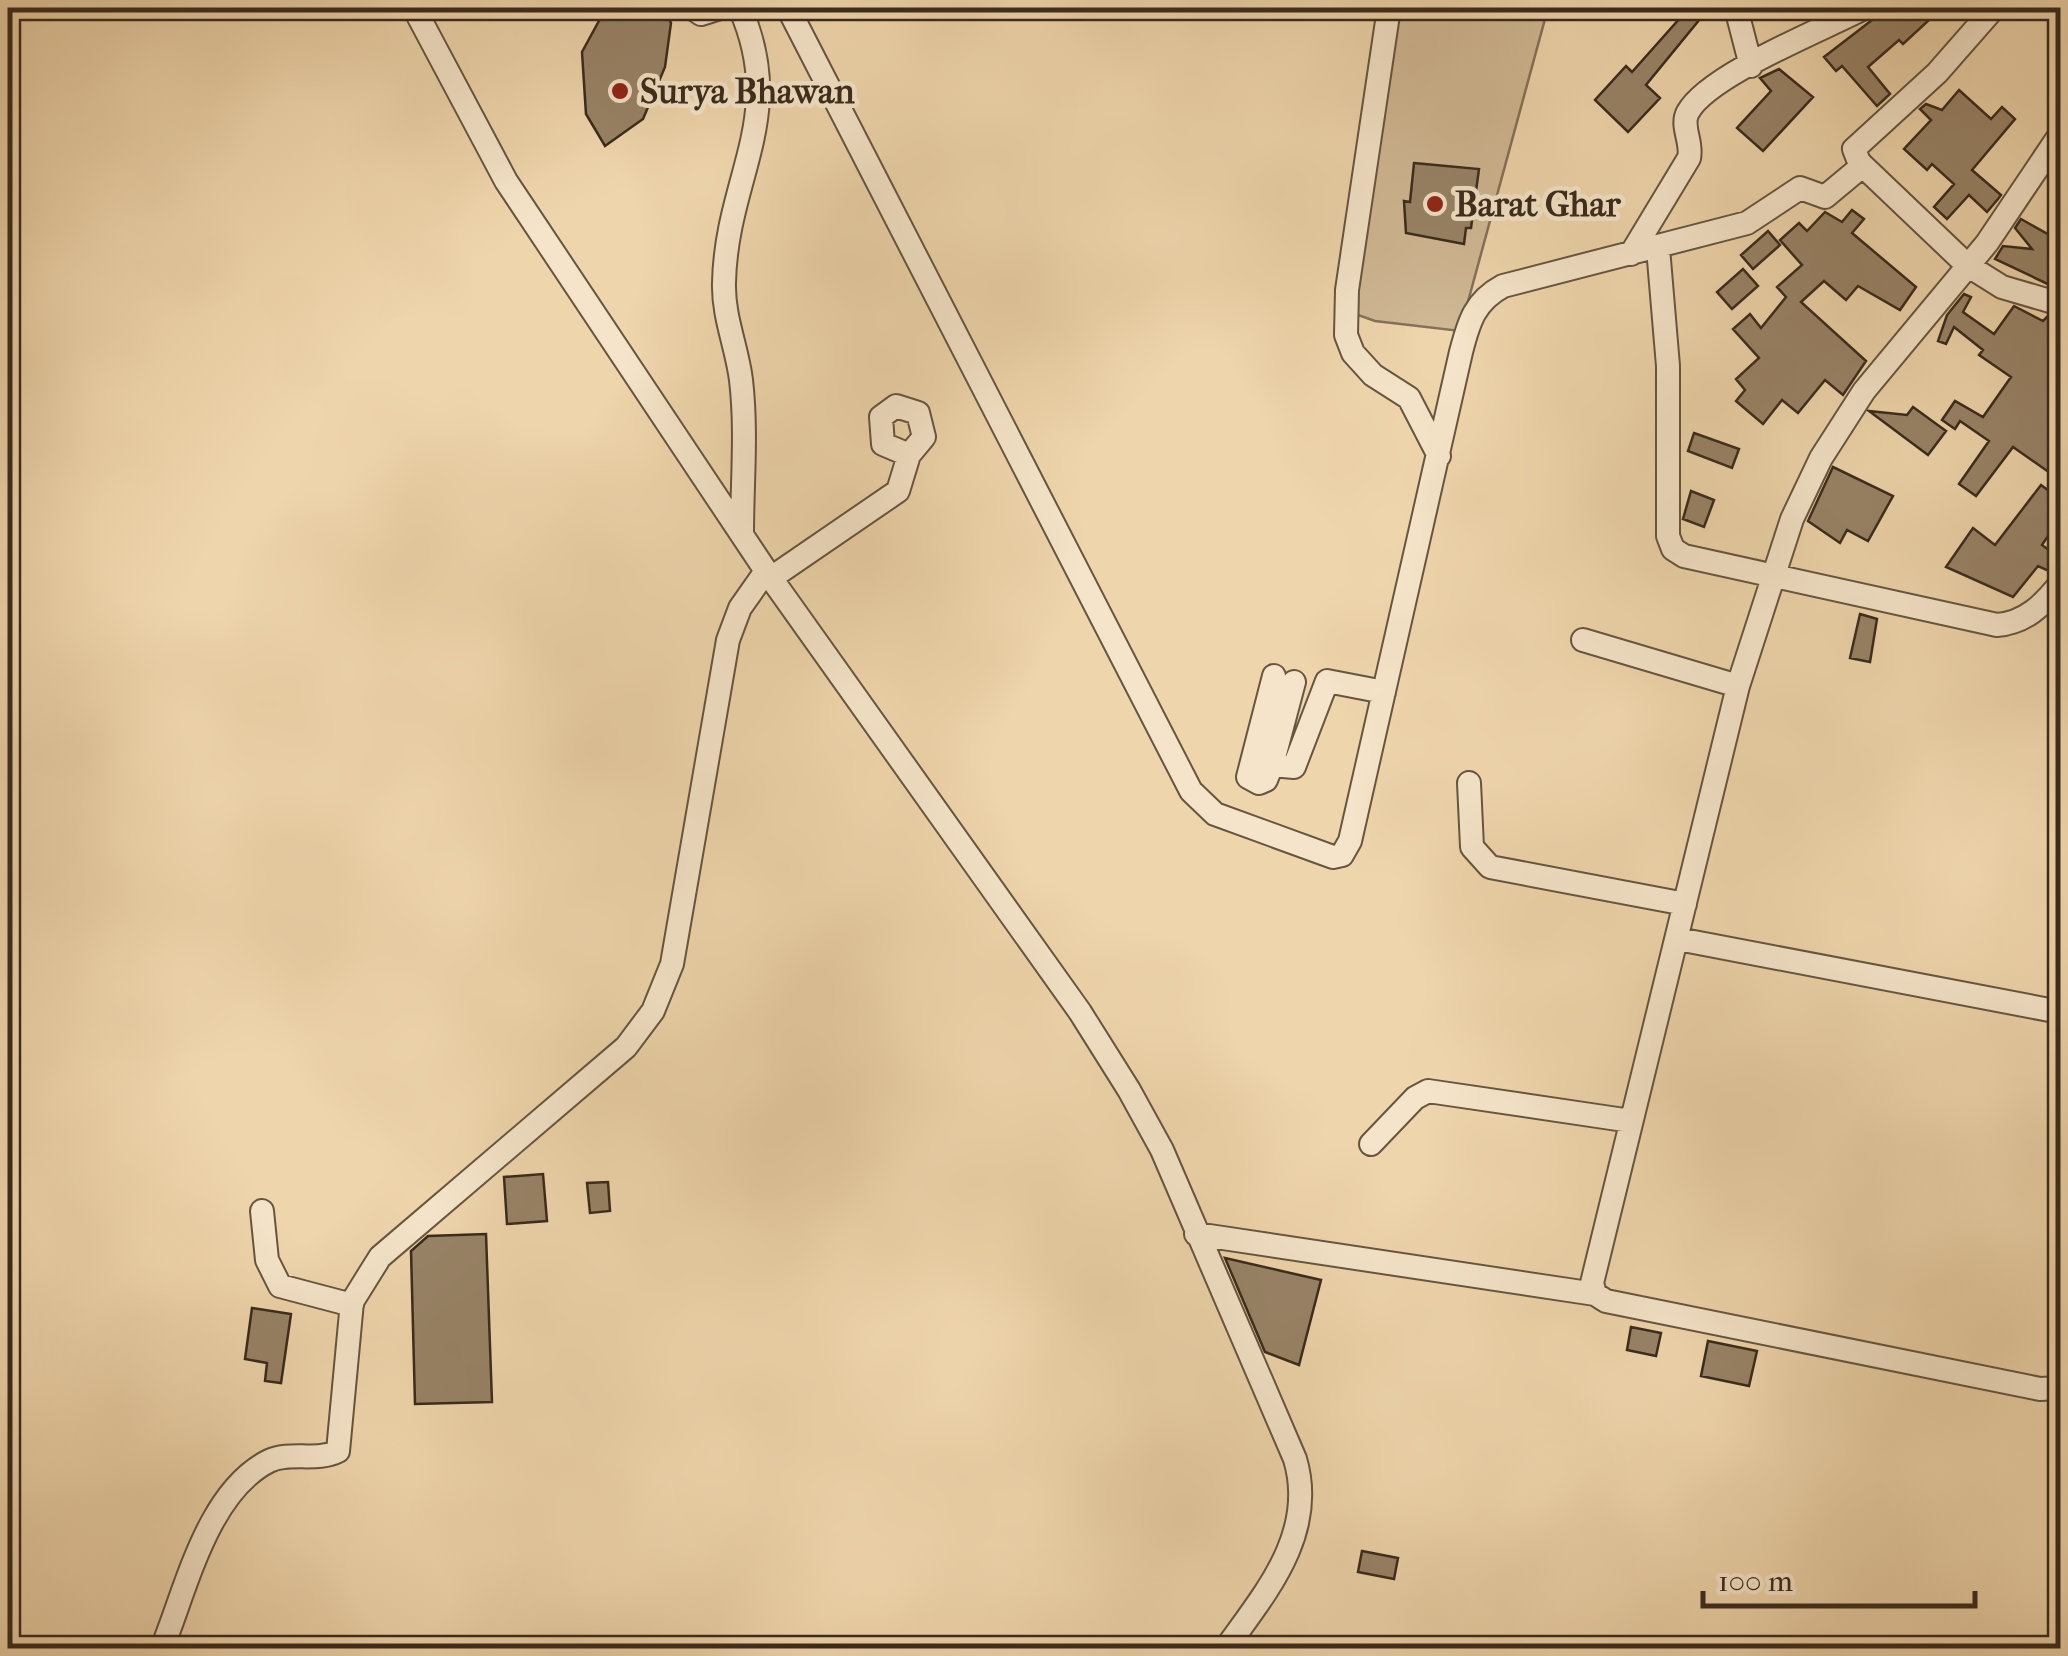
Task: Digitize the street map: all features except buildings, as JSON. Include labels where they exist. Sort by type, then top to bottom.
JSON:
[{"type":"street","points":[[692,8],[701,14],[720,8]]},
{"type":"street","points":[[740,8],[754,40],[760,73],[754,143],[729,222],[724,260],[724,310],[743,398],[742,534]]},
{"type":"street","points":[[788,8],[1191,791],[1216,814],[1326,857],[1342,855],[1350,841],[1470,318],[1483,297],[1503,286],[1758,219],[1800,188],[1825,197],[1859,170],[1861,164]]},
{"type":"street","points":[[1389,8],[1347,290],[1346,335],[1362,365],[1409,398],[1439,456]]},
{"type":"street","points":[[1736,8],[1750,66]]},
{"type":"street","points":[[1630,254],[1689,158],[1692,148],[1685,126],[1688,110],[1750,66],[1864,8]]},
{"type":"street","points":[[1994,8],[1937,73],[1854,149],[1861,164],[1967,265],[2002,286],[2060,304]]},
{"type":"street","points":[[422,11],[506,181],[768,574],[1080,1012],[1162,1150],[1296,1459],[1302,1492],[1300,1517],[1277,1577],[1226,1648]]},
{"type":"street","points":[[1595,1294],[1592,1283],[1738,686],[1769,578],[1806,485],[1842,423],[1967,265],[2057,140]]},
{"type":"street","points":[[1658,248],[1668,384],[1668,536],[1673,549],[1684,556],[1769,578],[1997,625],[2014,624],[2027,616],[2060,584]]},
{"type":"street","points":[[162,1648],[205,1535],[234,1494],[268,1461],[338,1452],[352,1306],[380,1257],[626,1047],[654,1011],[672,964],[728,640],[740,608],[768,574],[892,497],[902,485],[909,454]]},
{"type":"street","points":[[1583,640],[1738,686]]},
{"type":"street","points":[[1284,679],[1248,779],[1264,783],[1272,765],[1294,766],[1327,681],[1384,692]]},
{"type":"street","points":[[1469,783],[1472,847],[1490,867],[1685,904]]},
{"type":"street","points":[[1678,939],[2060,1012]]},
{"type":"street","points":[[1371,1144],[1415,1098],[1428,1091],[1631,1120]]},
{"type":"street","points":[[262,1211],[267,1260],[280,1286],[352,1306]]},
{"type":"street","points":[[1196,1234],[1595,1294],[1606,1300],[2002,1382],[2040,1389],[2060,1388]]},
{"type":"shaded area","points":[[1381,8],[1548,8],[1460,331],[1375,321],[1355,314]]},
{"type":"place","name":"Surya Bhawan","points":[[620,91]]},
{"type":"place","name":"Barat Ghar","points":[[1435,204]]}]
